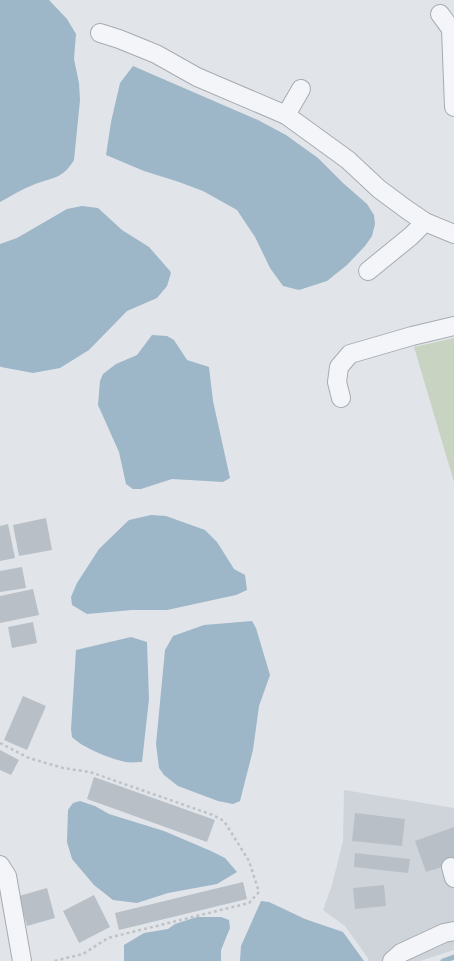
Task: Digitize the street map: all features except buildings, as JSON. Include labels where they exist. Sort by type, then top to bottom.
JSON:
[{"type":"street","points":[[440,14],[451,28],[454,107]]},
{"type":"street","points":[[100,34],[119,39],[156,54],[197,77],[286,115],[348,160],[379,189],[425,222],[454,234]]},
{"type":"street","points":[[286,115],[301,89]]},
{"type":"street","points":[[368,271],[411,236],[425,222]]},
{"type":"street","points":[[341,398],[337,382],[339,367],[350,354],[412,336],[454,326]]},
{"type":"street","points":[[0,865],[7,876],[22,961]]},
{"type":"street","points":[[392,961],[401,953],[444,933],[454,932]]},
{"type":"path","points":[[0,743],[29,758],[63,768],[90,772],[213,815],[224,821],[249,861],[259,892],[249,903],[108,938],[83,954],[54,961]]},
{"type":"shaded area","points":[[344,790],[454,808],[454,950],[420,961],[368,961],[368,958],[345,926],[323,910],[332,885],[343,841]]},
{"type":"green space","points":[[454,338],[454,482],[414,347]]},
{"type":"water","points":[[0,0],[49,0],[67,19],[76,34],[74,59],[79,83],[80,100],[74,160],[70,166],[61,175],[40,182],[0,202]]},
{"type":"water","points":[[133,66],[258,120],[286,135],[318,158],[367,204],[374,215],[375,224],[372,236],[365,246],[347,265],[327,281],[299,290],[283,286],[270,268],[255,237],[237,210],[203,191],[144,171],[106,155],[111,122],[120,83]]},
{"type":"water","points":[[82,206],[98,208],[122,230],[149,247],[171,273],[167,286],[157,298],[127,311],[89,350],[60,368],[33,373],[1,367],[0,244],[17,238],[67,209]]},
{"type":"water","points":[[152,335],[167,336],[174,340],[187,360],[209,367],[213,401],[230,478],[223,482],[172,479],[141,489],[133,489],[126,484],[119,452],[98,405],[100,381],[103,374],[116,364],[137,355]]},
{"type":"water","points":[[151,515],[166,516],[205,530],[217,542],[234,569],[245,575],[247,590],[236,595],[167,610],[132,610],[87,614],[72,605],[71,597],[77,583],[99,549],[129,520]]},
{"type":"water","points":[[252,621],[256,628],[270,675],[259,706],[253,750],[240,801],[233,804],[218,801],[178,786],[164,775],[159,768],[156,744],[165,650],[173,636],[204,625]]},
{"type":"water","points":[[131,637],[147,642],[149,699],[142,762],[126,762],[98,752],[83,745],[72,737],[71,729],[76,650]]},
{"type":"water","points":[[80,801],[95,806],[109,814],[164,831],[211,851],[225,858],[237,872],[217,884],[168,893],[137,903],[113,900],[94,885],[72,859],[67,842],[68,810],[73,803]]},
{"type":"water","points":[[261,901],[269,902],[305,919],[343,932],[364,961],[240,961],[241,946]]},
{"type":"water","points":[[197,917],[221,917],[229,920],[230,928],[221,950],[221,961],[124,961],[124,945],[144,933],[168,929],[175,924]]},
{"type":"waterway","points":[[443,961],[454,957]]}]
